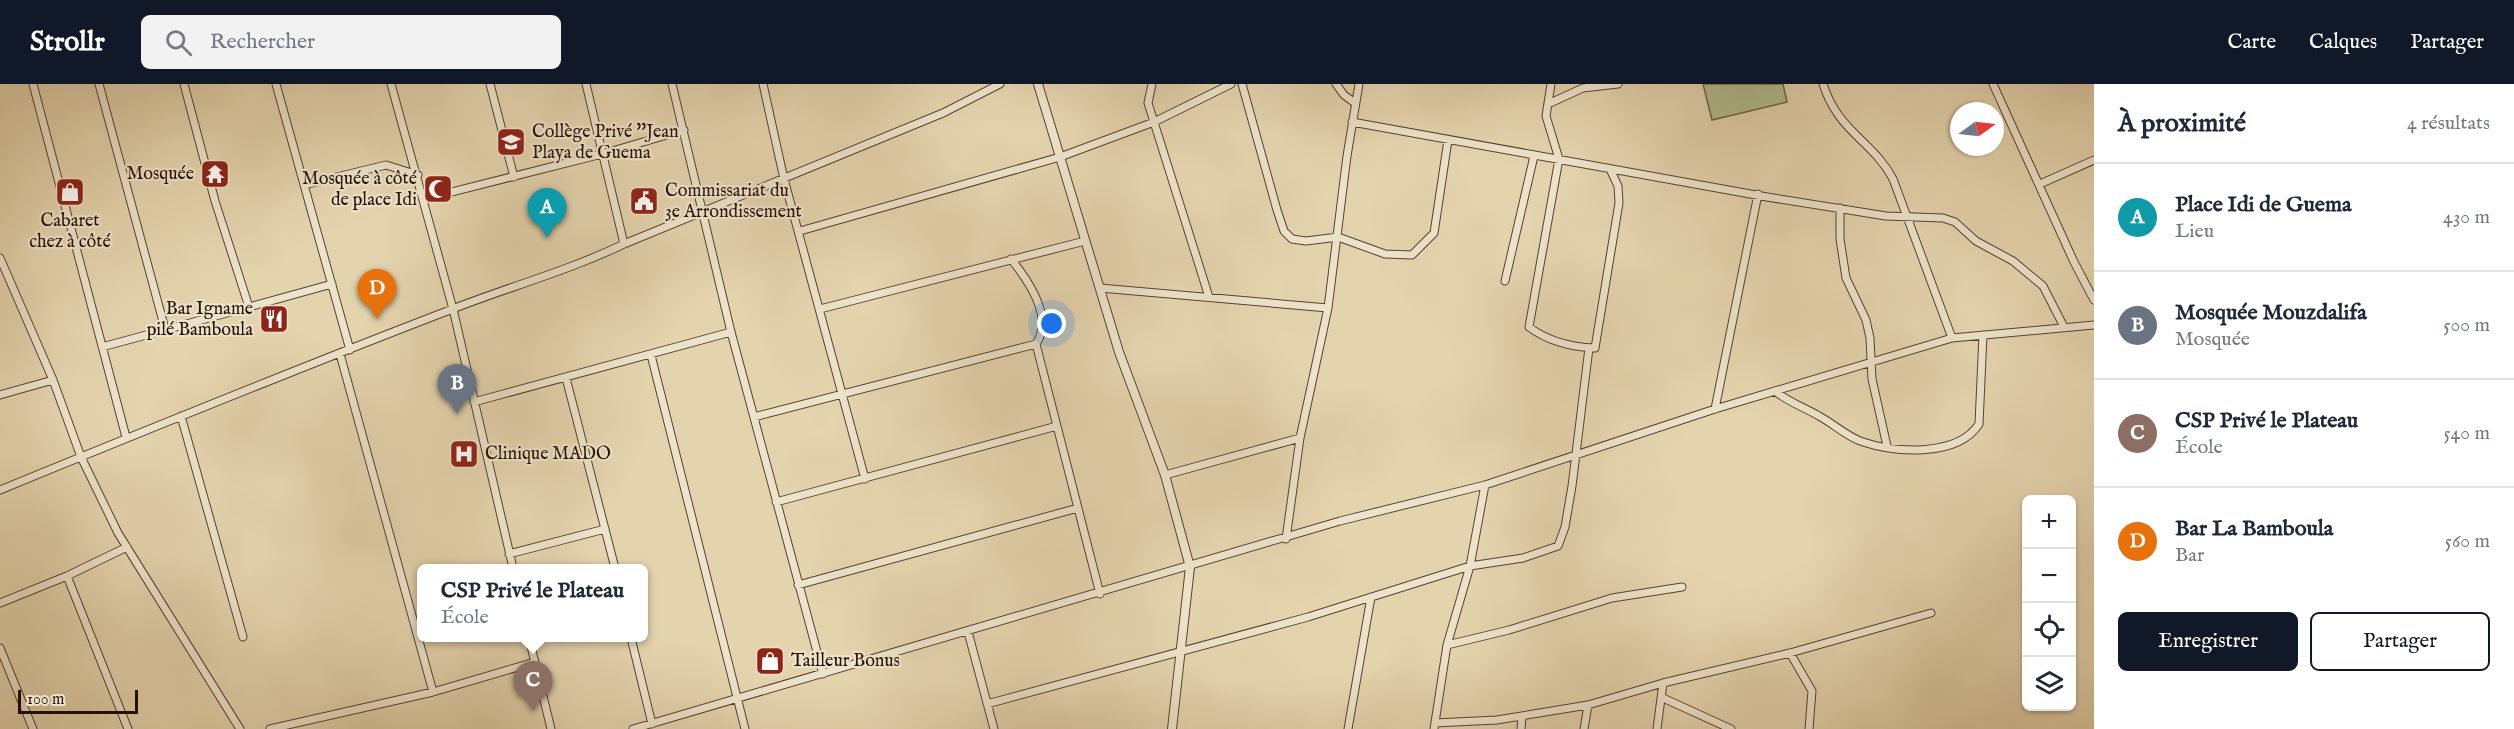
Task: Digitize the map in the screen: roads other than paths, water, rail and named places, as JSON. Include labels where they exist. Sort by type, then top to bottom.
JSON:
[{"type":"street","points":[[33,84],[126,437]]},
{"type":"street","points":[[99,84],[165,329]]},
{"type":"street","points":[[184,84],[215,201],[249,307]]},
{"type":"street","points":[[276,84],[350,350]]},
{"type":"street","points":[[391,84],[453,309],[512,564]]},
{"type":"street","points":[[490,84],[514,177]]},
{"type":"street","points":[[586,84],[624,244]]},
{"type":"street","points":[[672,84],[732,332],[823,674]]},
{"type":"street","points":[[763,84],[784,179],[800,231],[865,478]]},
{"type":"street","points":[[0,490],[126,437],[453,309],[587,262],[624,244],[943,113],[1000,84]]},
{"type":"street","points":[[1038,84],[1119,352],[1164,475],[1190,567],[1172,729]]},
{"type":"street","points":[[1152,84],[1148,103],[1209,297]]},
{"type":"street","points":[[800,231],[1060,157],[1154,122],[1231,84]]},
{"type":"street","points":[[1242,84],[1284,231],[1292,239],[1306,241],[1338,237],[1385,254],[1412,255],[1426,244],[1434,233],[1448,140]]},
{"type":"street","points":[[1336,84],[1344,95],[1355,103]]},
{"type":"street","points":[[1286,538],[1300,438],[1328,308],[1359,84]]},
{"type":"street","points":[[1551,84],[1546,116],[1559,159],[1529,327],[1541,336],[1566,345],[1595,348],[1619,203],[1618,186],[1610,169]]},
{"type":"street","points":[[1548,104],[1580,86],[1618,84]]},
{"type":"street","points":[[1823,84],[1832,106],[1848,130],[1889,170],[1952,338]]},
{"type":"street","points":[[1993,84],[2074,262],[2094,300]]},
{"type":"street","points":[[1352,122],[1534,156],[1840,208],[1906,218],[1943,218],[1954,222],[1976,241],[2013,261],[2043,286],[2064,327]]},
{"type":"street","points":[[424,199],[602,154],[684,130]]},
{"type":"street","points":[[1505,281],[1534,156]]},
{"type":"street","points":[[2040,184],[2094,160]]},
{"type":"street","points":[[304,184],[386,165],[418,176]]},
{"type":"street","points":[[1715,410],[1758,194]]},
{"type":"street","points":[[1840,208],[1842,257],[1851,291],[1866,320],[1870,338],[1870,362],[1887,447]]},
{"type":"street","points":[[820,309],[1085,241]]},
{"type":"street","points":[[0,258],[53,380],[81,457],[127,547],[240,729]]},
{"type":"street","points":[[1011,259],[1027,282],[1041,315],[1043,330],[1036,344],[1100,594]]},
{"type":"street","points":[[102,347],[332,284]]},
{"type":"street","points":[[1100,288],[1328,308]]},
{"type":"street","points":[[633,729],[1100,594],[1351,518],[1485,485],[1775,391],[1952,338],[2094,325]]},
{"type":"street","points":[[474,402],[732,332]]},
{"type":"street","points":[[1775,391],[1851,437],[1864,442],[1904,449],[1944,447],[1963,441],[1973,434],[1979,424],[1982,407],[1983,335]]},
{"type":"street","points":[[754,417],[1036,344]]},
{"type":"street","points":[[987,704],[1371,597],[1470,566],[1522,558],[1558,546],[1565,527],[1589,348]]},
{"type":"street","points":[[340,354],[417,634]]},
{"type":"street","points":[[651,355],[745,729]]},
{"type":"street","points":[[566,378],[614,564]]},
{"type":"street","points":[[0,395],[53,380]]},
{"type":"street","points":[[181,416],[243,637]]},
{"type":"street","points":[[776,502],[1057,426]]},
{"type":"street","points":[[1164,475],[1300,438]]},
{"type":"street","points":[[1485,485],[1470,566],[1447,645],[1434,726],[1497,720],[1588,705],[1663,683],[1790,653],[1931,613]]},
{"type":"street","points":[[798,585],[1078,508]]},
{"type":"street","points":[[510,554],[605,529]]},
{"type":"street","points":[[0,603],[67,576],[127,547]]},
{"type":"street","points":[[67,576],[128,729]]},
{"type":"street","points":[[1447,645],[1509,630],[1612,598],[1682,587]]},
{"type":"street","points":[[1348,729],[1371,597]]},
{"type":"street","points":[[968,632],[994,729]]},
{"type":"street","points":[[419,642],[433,692]]},
{"type":"street","points":[[530,642],[551,729]]},
{"type":"street","points":[[633,642],[652,723]]},
{"type":"street","points":[[0,648],[33,729]]},
{"type":"street","points":[[1790,653],[1812,691],[1809,729]]},
{"type":"street","points":[[270,729],[433,692],[535,662]]},
{"type":"street","points":[[1657,729],[1663,698],[1663,683]]},
{"type":"street","points":[[1663,698],[1731,729]]},
{"type":"street","points":[[1584,729],[1588,705]]},
{"type":"street","points":[[1521,729],[1522,716]]},
{"type":"place","name":"Collège Privé ''Jean Playa de Guema","points":[[511,142]]},
{"type":"place","name":"Mosquée","points":[[215,174]]},
{"type":"place","name":"Mosquée à côté de place Idi","points":[[438,189]]},
{"type":"place","name":"Cabaret chez à côté","points":[[70,192]]},
{"type":"place","name":"Commissariat du 3e Arrondissement","points":[[644,201]]},
{"type":"place","name":"Place Idi de Guema","points":[[547,238]]},
{"type":"place","name":"Bar Igname pilé Bamboula","points":[[274,319]]},
{"type":"place","name":"Bar La Bamboula","points":[[377,319]]},
{"type":"place","name":"Mosquée Mouzdalifa","points":[[457,414]]},
{"type":"place","name":"Clinique MADO","points":[[464,454]]},
{"type":"place","name":"Tailleur Bonus","points":[[770,661]]},
{"type":"place","name":"CSP Privé le Plateau","points":[[533,711]]}]
